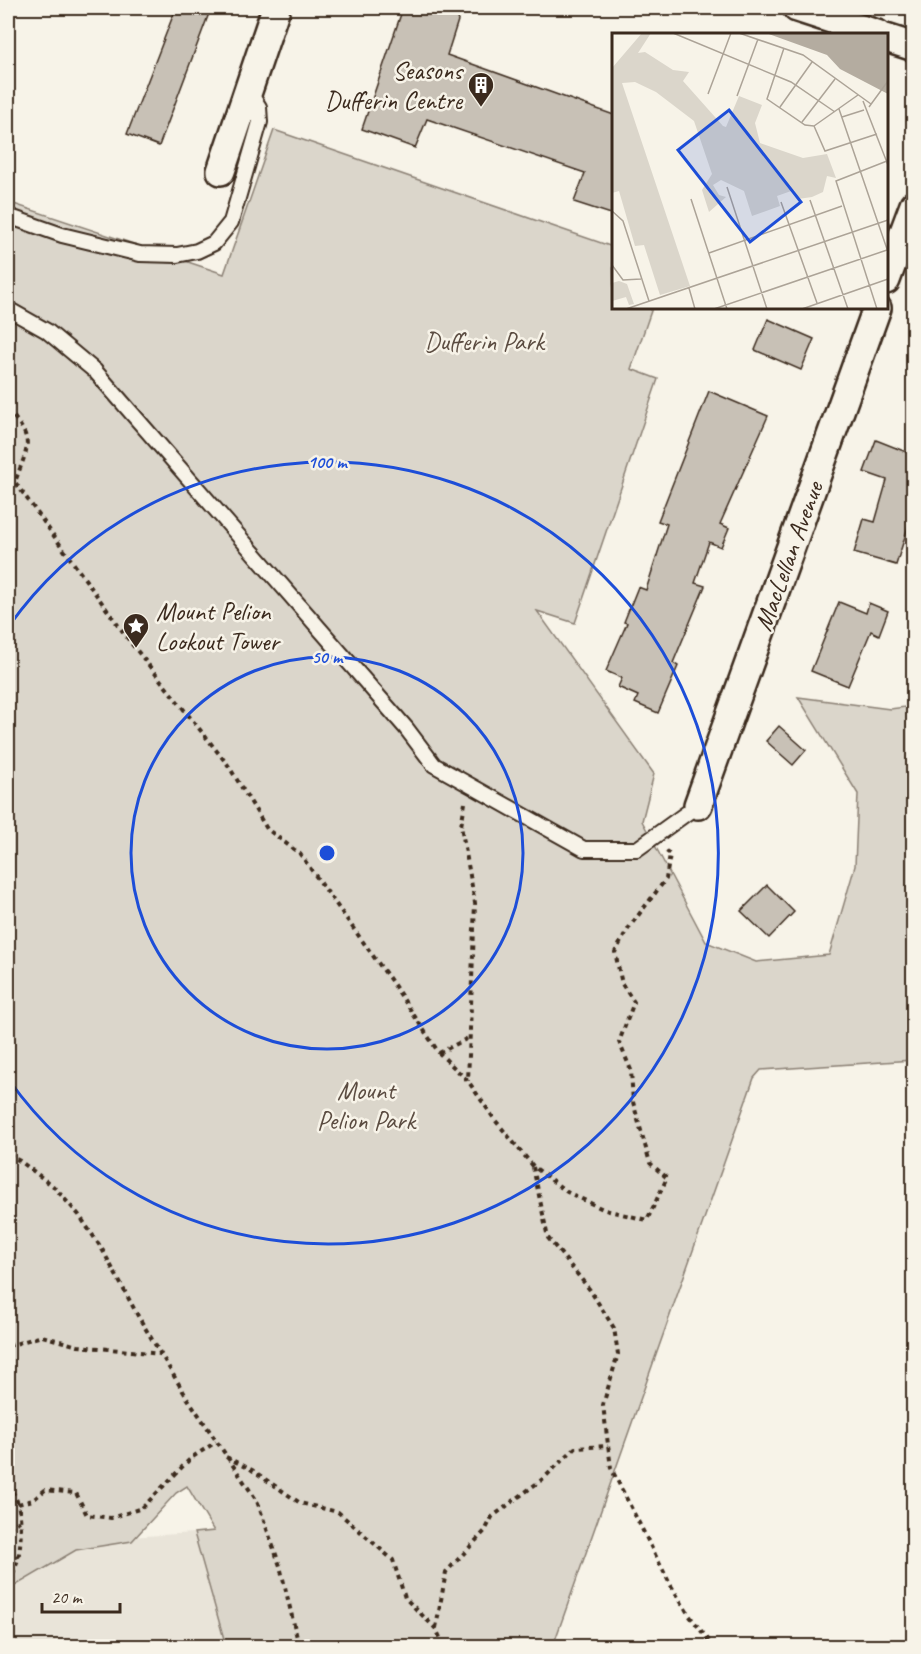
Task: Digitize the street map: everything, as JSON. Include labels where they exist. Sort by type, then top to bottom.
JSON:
[{"type":"street","points":[[221,171],[276,8]]},
{"type":"street","points":[[797,8],[874,33]]},
{"type":"street","points":[[888,39],[914,47]]},
{"type":"street","points":[[888,275],[914,205]]},
{"type":"street","name":"MacLellan Avenue","points":[[698,805],[877,309]]},
{"type":"lane","points":[[8,216],[62,235],[140,254],[177,255],[198,251],[214,243],[231,222],[261,122],[259,106],[249,90]]},
{"type":"lane","points":[[8,309],[47,331],[96,371],[406,728],[434,765],[584,849],[637,849],[698,805]]},
{"type":"path","points":[[8,411],[23,428],[28,444],[15,482],[131,643],[228,765],[267,830],[300,854],[439,1053],[468,1081],[495,1120],[533,1166],[567,1192],[605,1210],[647,1220],[667,1178],[651,1163],[633,1102],[632,1070],[619,1042],[634,1002],[622,984],[615,952],[630,926],[666,879],[670,854],[653,837]]},
{"type":"path","points":[[468,784],[461,826],[475,903],[468,1081]]},
{"type":"path","points":[[439,1053],[471,1037]]},
{"type":"path","points":[[8,1155],[20,1161],[53,1186],[79,1215],[102,1249],[138,1316],[186,1396],[257,1501],[280,1566],[299,1647]]},
{"type":"path","points":[[533,1166],[548,1238],[590,1290],[614,1328],[618,1354],[603,1405],[611,1468],[689,1615],[713,1647]]},
{"type":"path","points":[[8,1346],[42,1336],[78,1346],[161,1354]]},
{"type":"path","points":[[18,1504],[33,1500],[45,1490],[76,1493],[87,1515],[111,1518],[142,1508],[191,1458],[216,1442]]},
{"type":"path","points":[[436,1629],[446,1572],[485,1532],[492,1517],[544,1478],[575,1448],[608,1446]]},
{"type":"path","points":[[226,1457],[252,1470],[300,1503],[338,1512],[393,1560],[405,1598],[436,1629],[444,1647]]},
{"type":"path","points":[[8,1483],[10,1493],[18,1504],[20,1521],[19,1556],[13,1575],[8,1580]]},
{"type":"path","points":[[8,1527],[20,1521]]},
{"type":"path","points":[[8,1562],[19,1556]]},
{"type":"shaded area","points":[[8,1402],[96,1539],[194,1533],[226,1646],[8,1646]]},
{"type":"green space","name":"Mount Pelion Park","points":[[274,130],[612,247],[612,309],[652,309],[631,369],[658,379],[575,623],[537,611],[654,774],[642,821],[706,942],[756,962],[829,955],[855,866],[858,794],[798,697],[890,709],[913,706],[913,1060],[761,1070],[754,1078],[553,1646],[226,1646],[194,1533],[214,1531],[187,1486],[176,1493],[132,1541],[76,1550],[8,1590],[8,202],[224,274]]},
{"type":"building","points":[[176,8],[211,8],[159,146],[127,134]]},
{"type":"building","name":"Seasons Dufferin Centre","points":[[403,8],[462,8],[447,55],[612,114],[612,214],[574,202],[585,173],[427,119],[415,148],[362,129]]},
{"type":"building","points":[[768,319],[814,339],[801,370],[755,350]]},
{"type":"building","points":[[709,391],[768,416],[720,524],[729,528],[721,547],[709,542],[695,583],[705,586],[673,663],[678,666],[658,713],[635,703],[638,696],[618,687],[622,678],[606,671],[627,623],[624,622],[638,587],[646,590],[667,524],[658,521]]},
{"type":"building","points":[[876,440],[914,455],[914,508],[896,565],[854,553],[864,519],[875,522],[887,480],[864,472]]},
{"type":"building","points":[[839,602],[866,613],[869,603],[888,611],[879,635],[871,631],[848,686],[811,671]]},
{"type":"building","points":[[779,726],[806,750],[793,765],[766,741]]},
{"type":"building","points":[[767,885],[794,912],[769,938],[741,911]]},
{"type":"place","name":"Seasons Dufferin Centre","points":[[481,108]]},
{"type":"place","name":"Mount Pelion Lookout Tower","points":[[136,649]]},
{"type":"park label","name":"Dufferin Park","points":[[484,341]]}]
